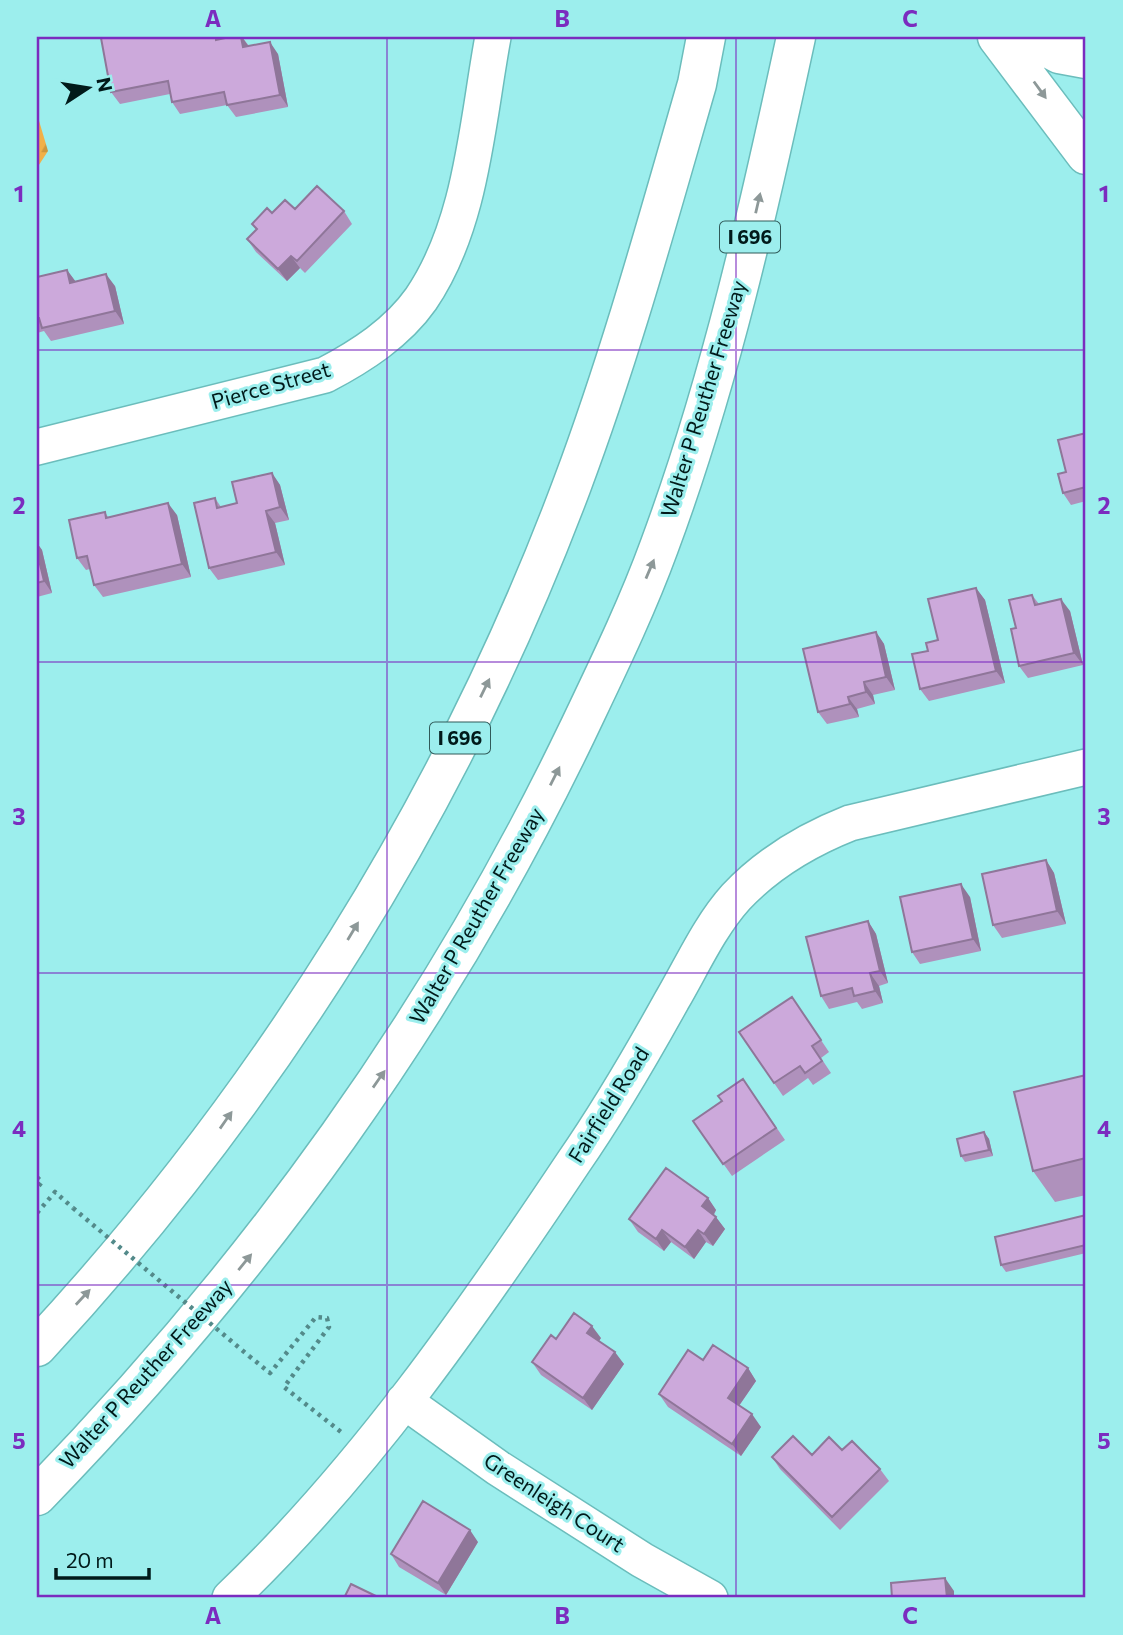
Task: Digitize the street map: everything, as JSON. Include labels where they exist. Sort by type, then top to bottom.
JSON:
[{"type":"main road","name":"I 696","points":[[37,1347],[141,1230],[279,1046],[342,949],[455,749],[535,578],[606,390],[697,84],[706,37]]},
{"type":"main road","name":"Walter P Reuther Freeway","points":[[37,1496],[186,1336],[267,1236],[393,1059],[512,863],[614,654],[659,548],[696,435],[742,274],[796,37]]},
{"type":"main road","points":[[997,37],[1086,155]]},
{"type":"main road","points":[[1027,37],[1059,54],[1086,59]]},
{"type":"street","name":"Pierce Street","points":[[37,447],[325,375],[357,358],[390,333],[420,300],[445,257],[462,202],[494,37]]},
{"type":"street","name":"Fairfield Road","points":[[230,1598],[289,1537],[404,1401],[575,1161],[642,1055],[719,919],[758,876],[815,837],[850,823],[1086,767]]},
{"type":"street","name":"Greenleigh Court","points":[[404,1401],[498,1468],[642,1560],[710,1598]]},
{"type":"path","points":[[37,1177],[42,1182],[37,1188]]},
{"type":"path","points":[[37,1213],[55,1192],[270,1373],[316,1317],[327,1318],[329,1327],[284,1387],[346,1435]]},
{"type":"green space","points":[[37,114],[48,151],[37,168]]},
{"type":"building","points":[[216,37],[216,40],[241,37],[243,47],[270,42],[280,95],[227,105],[224,92],[172,102],[168,81],[111,92],[101,38]]},
{"type":"building","points":[[317,186],[344,211],[297,261],[291,256],[278,269],[247,239],[257,229],[252,224],[267,208],[272,213],[285,200],[295,209]]},
{"type":"building","points":[[67,270],[70,283],[106,274],[115,311],[42,328],[37,318],[37,277]]},
{"type":"building","points":[[1086,433],[1086,487],[1063,493],[1058,474],[1066,472],[1058,440]]},
{"type":"building","points":[[272,473],[280,507],[266,511],[276,552],[209,568],[194,503],[215,498],[217,508],[237,503],[232,482]]},
{"type":"building","points":[[168,503],[182,564],[94,585],[87,556],[77,558],[69,520],[105,512],[106,518]]},
{"type":"building","points":[[37,552],[44,581],[37,583]]},
{"type":"building","points":[[976,588],[996,671],[920,689],[912,654],[928,651],[926,643],[938,640],[928,599]]},
{"type":"building","points":[[1032,595],[1035,605],[1061,599],[1074,653],[1019,666],[1011,629],[1016,628],[1009,600]]},
{"type":"building","points":[[876,632],[886,677],[864,682],[866,692],[848,697],[850,704],[818,712],[803,649]]},
{"type":"building","points":[[1046,860],[1057,911],[993,925],[982,874]]},
{"type":"building","points":[[961,884],[973,939],[912,952],[900,897]]},
{"type":"building","points":[[868,921],[880,971],[870,973],[875,991],[854,996],[852,988],[821,996],[806,937]]},
{"type":"building","points":[[792,997],[821,1040],[812,1046],[822,1061],[805,1073],[800,1066],[774,1083],[739,1032]]},
{"type":"building","points":[[1086,1075],[1086,1158],[1033,1171],[1014,1092]]},
{"type":"building","points":[[743,1079],[776,1128],[723,1164],[693,1121],[722,1101],[718,1096]]},
{"type":"building","points":[[984,1132],[989,1150],[961,1156],[957,1139]]},
{"type":"building","points":[[666,1168],[708,1198],[702,1206],[716,1217],[704,1234],[698,1230],[685,1247],[662,1230],[656,1239],[629,1219]]},
{"type":"building","points":[[1086,1215],[1086,1245],[1001,1265],[995,1237]]},
{"type":"building","points":[[574,1313],[592,1326],[587,1333],[615,1352],[583,1398],[532,1362],[551,1335],[556,1339]]},
{"type":"building","points":[[713,1345],[748,1368],[728,1398],[752,1414],[732,1444],[659,1394],[688,1350],[703,1360]]},
{"type":"building","points":[[793,1436],[812,1455],[829,1437],[842,1450],[852,1441],[880,1469],[832,1517],[772,1457]]},
{"type":"building","points":[[423,1501],[470,1530],[438,1583],[391,1554]]},
{"type":"building","points":[[945,1578],[947,1598],[892,1598],[891,1583]]},
{"type":"building","points":[[351,1584],[380,1598],[344,1598]]}]
